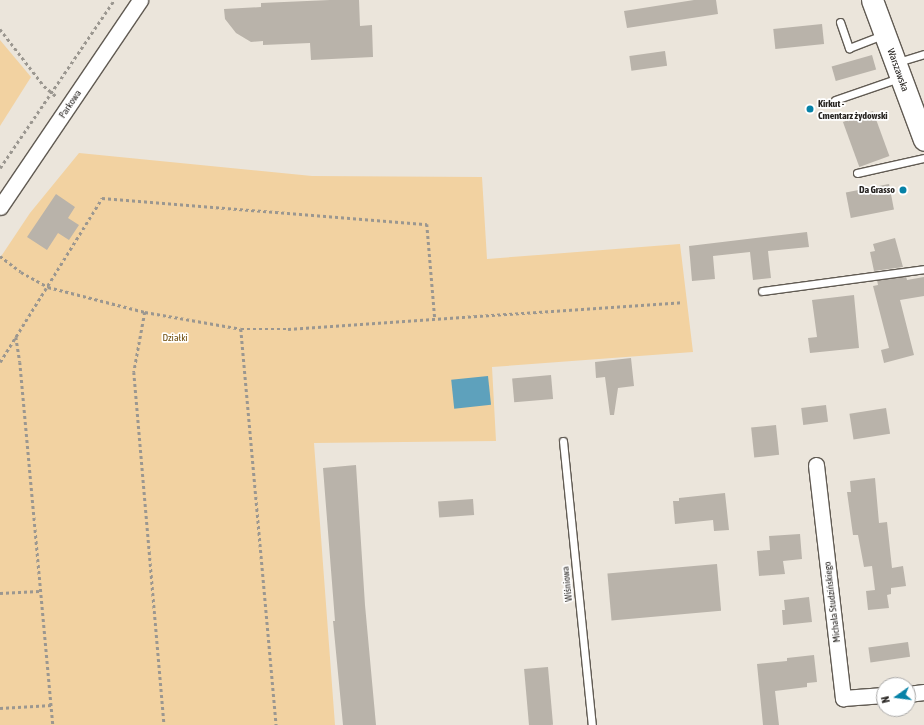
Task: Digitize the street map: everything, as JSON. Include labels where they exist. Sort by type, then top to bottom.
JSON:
[{"type":"main road","name":"Warszawska","points":[[872,0],[924,140]]},
{"type":"street","name":"Parkowa","points":[[0,207],[140,0]]},
{"type":"street","name":"Michała Studzińskiego","points":[[816,465],[843,698],[876,696]]},
{"type":"lane","points":[[840,22],[850,48],[885,35]]},
{"type":"lane","points":[[835,100],[898,70],[924,54]]},
{"type":"lane","points":[[857,173],[924,158]]},
{"type":"lane","points":[[762,291],[924,269]]},
{"type":"lane","name":"Wiśniowa","points":[[563,441],[592,725]]},
{"type":"path","points":[[0,168],[114,0]]},
{"type":"path","points":[[0,29],[44,86],[68,106]]},
{"type":"path","points":[[0,362],[102,198],[427,224],[435,320]]},
{"type":"path","points":[[0,256],[21,272],[48,287],[145,312],[241,329],[288,329],[682,302]]},
{"type":"path","points":[[145,312],[134,372],[164,725]]},
{"type":"path","points":[[241,329],[276,725]]},
{"type":"path","points":[[16,337],[20,362],[53,725]]},
{"type":"path","points":[[0,594],[40,591]]},
{"type":"path","points":[[0,708],[52,705]]},
{"type":"green space","points":[[0,40],[31,77],[0,126]]},
{"type":"green space","name":"Działki","points":[[79,153],[312,176],[482,177],[487,259],[680,244],[693,352],[492,367],[496,441],[314,443],[335,725],[0,725],[0,258],[30,213]]},
{"type":"water","points":[[488,376],[491,405],[454,409],[451,380]]},
{"type":"building","points":[[359,0],[360,26],[372,25],[373,57],[311,60],[310,43],[263,45],[263,41],[251,42],[236,33],[225,19],[224,9],[261,7],[261,3]]},
{"type":"building","points":[[694,0],[716,0],[718,14],[627,28],[624,11]]},
{"type":"building","points":[[822,24],[824,44],[775,49],[773,29]]},
{"type":"building","points":[[665,51],[667,66],[631,71],[629,56]]},
{"type":"building","points":[[872,55],[876,69],[836,81],[832,67]]},
{"type":"building","points":[[873,111],[889,156],[859,167],[843,122]]},
{"type":"building","points":[[889,184],[894,210],[851,218],[846,192]]},
{"type":"building","points":[[56,194],[75,207],[68,218],[79,225],[69,240],[58,233],[47,250],[27,237]]},
{"type":"building","points":[[807,232],[809,247],[768,251],[771,278],[753,280],[750,252],[713,256],[715,279],[692,281],[689,246]]},
{"type":"building","points":[[895,238],[903,267],[874,271],[870,252],[875,251],[873,244]]},
{"type":"building","points":[[906,276],[907,280],[924,277],[924,296],[900,300],[914,355],[884,363],[881,350],[889,348],[873,286],[878,285],[877,280]]},
{"type":"building","points":[[854,295],[859,348],[810,353],[808,338],[817,337],[812,300]]},
{"type":"building","points":[[631,358],[634,386],[618,388],[614,415],[610,415],[605,377],[596,378],[595,362]]},
{"type":"building","points":[[551,375],[553,399],[514,402],[512,378]]},
{"type":"building","points":[[826,405],[828,422],[803,425],[801,408]]},
{"type":"building","points":[[886,408],[890,434],[854,439],[849,414]]},
{"type":"building","points":[[776,425],[779,455],[754,457],[751,428]]},
{"type":"building","points":[[356,465],[365,605],[376,725],[343,725],[333,621],[335,621],[323,468]]},
{"type":"building","points":[[875,478],[879,523],[887,522],[892,568],[903,566],[906,586],[891,588],[891,594],[887,595],[889,608],[868,610],[866,591],[875,590],[872,566],[864,567],[858,535],[853,535],[847,492],[851,492],[850,481]]},
{"type":"building","points":[[725,493],[729,530],[714,531],[713,520],[675,524],[673,501],[679,501],[679,498]]},
{"type":"building","points":[[473,499],[474,515],[439,517],[438,501]]},
{"type":"building","points":[[800,534],[802,559],[783,561],[785,574],[759,576],[757,551],[770,550],[769,536]]},
{"type":"building","points":[[717,564],[721,611],[612,620],[607,574]]},
{"type":"building","points":[[809,597],[812,622],[783,625],[782,610],[785,610],[784,600]]},
{"type":"building","points":[[908,642],[910,657],[870,662],[868,648]]},
{"type":"building","points":[[814,655],[817,682],[807,683],[807,687],[775,691],[779,725],[763,725],[757,664],[787,661],[787,658]]},
{"type":"building","points":[[548,667],[553,725],[529,725],[524,669]]},
{"type":"place","name":"Kirkut - Cmentarz żydowski","points":[[810,109]]},
{"type":"place","name":"Da Grasso","points":[[903,190]]}]
